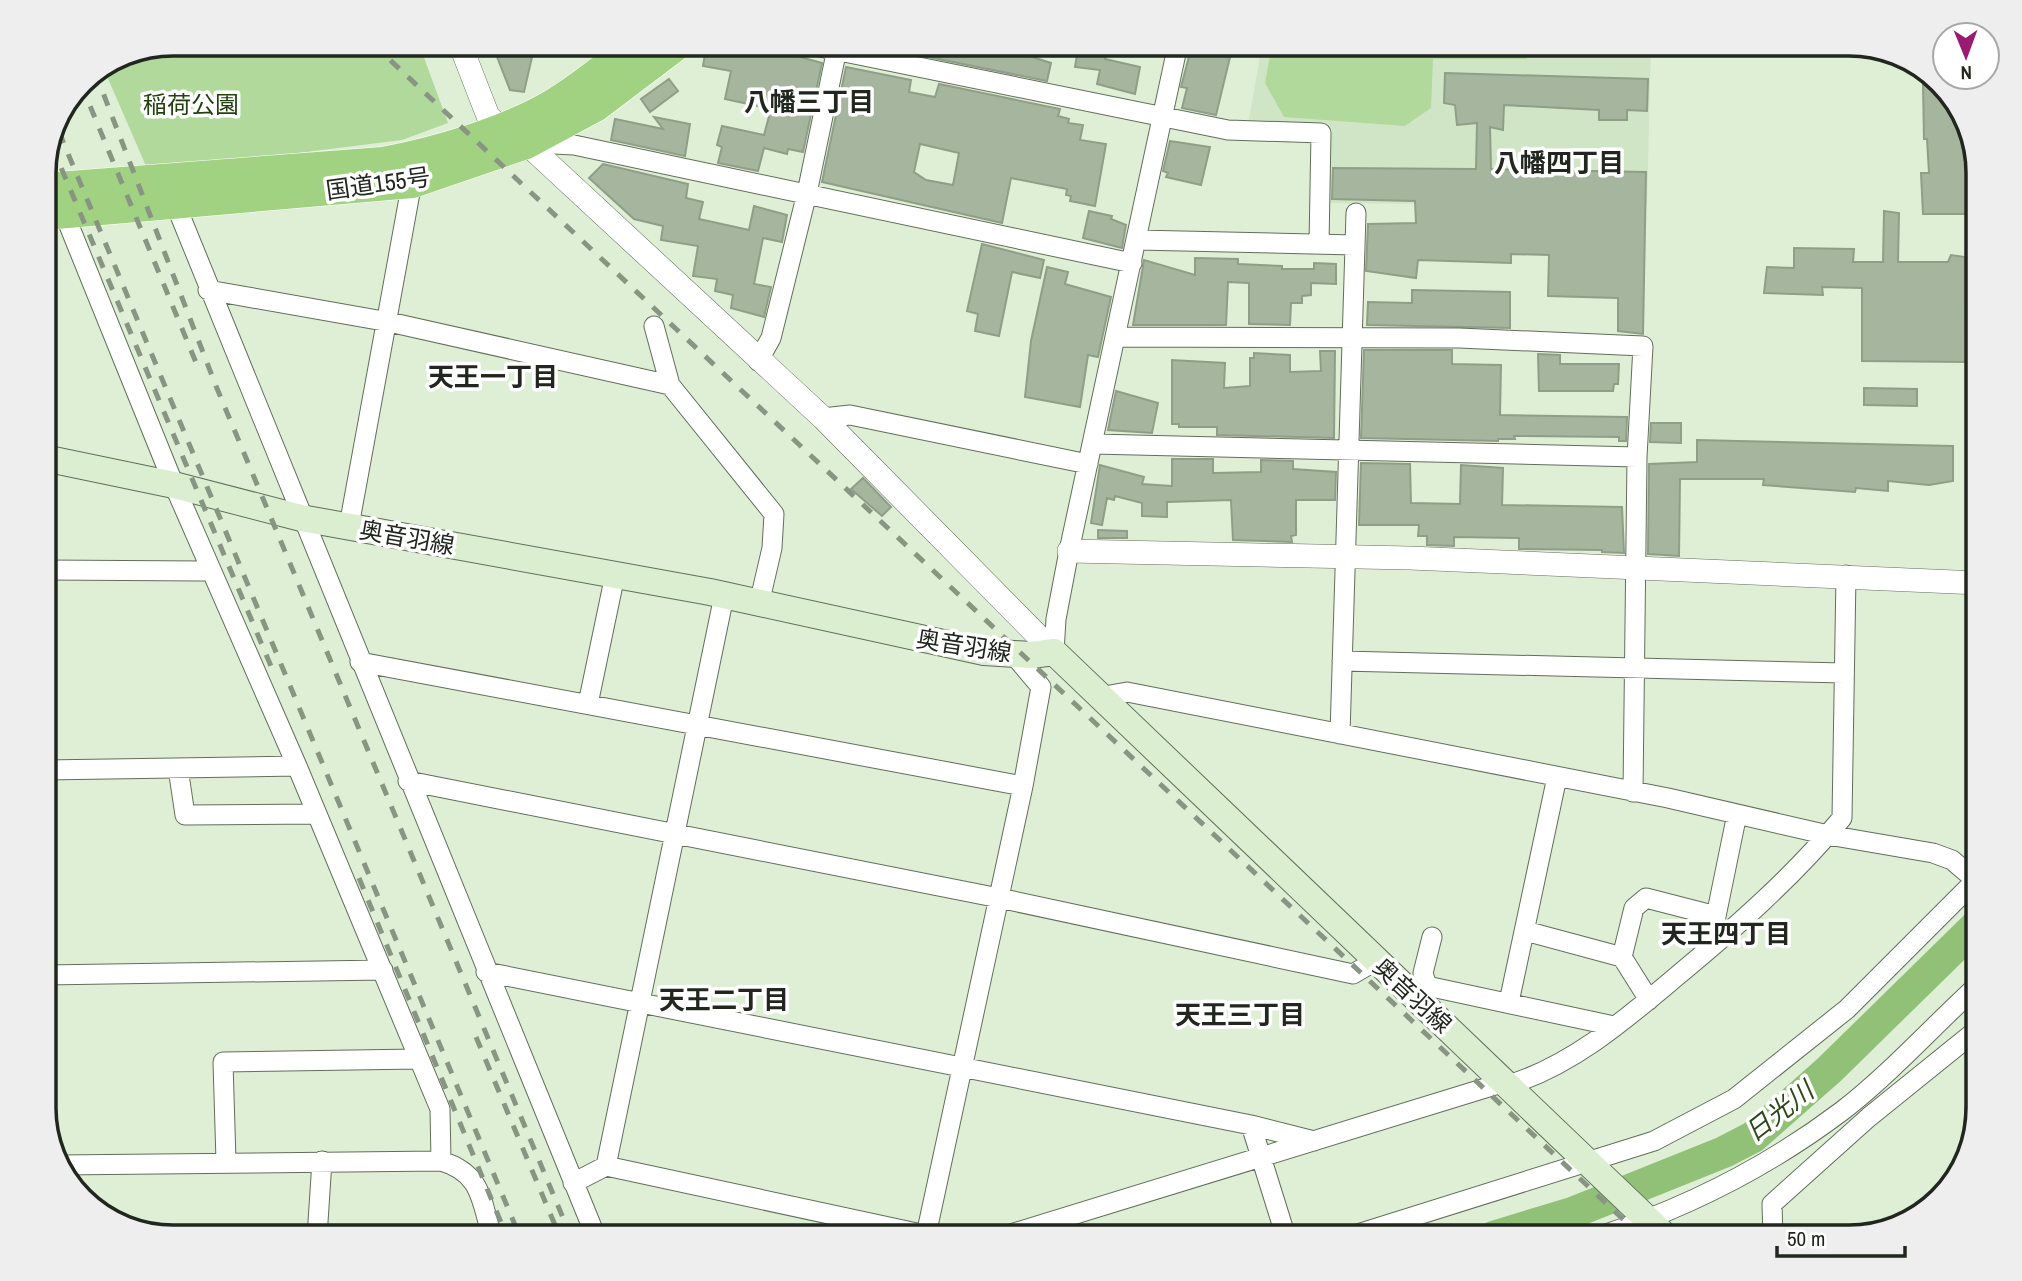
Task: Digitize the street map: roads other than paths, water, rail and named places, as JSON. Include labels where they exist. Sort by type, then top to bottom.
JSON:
[{"type":"highway","name":"国道155号","points":[[56,188],[383,163],[513,135],[620,56]]},
{"type":"highway","name":"国道155号","points":[[56,213],[412,182],[513,135],[595,106],[661,56]]},
{"type":"main road","name":"奥音羽線","points":[[56,460],[174,485],[301,518],[724,596],[984,652],[1054,652],[1377,960],[1420,991],[1506,1083],[1652,1225]]},
{"type":"street","points":[[465,56],[488,116],[513,135],[823,418],[1054,652]]},
{"type":"street","points":[[758,361],[771,338],[807,194],[835,56]]},
{"type":"street","points":[[880,56],[1228,130],[1321,133],[1319,244]]},
{"type":"street","points":[[1054,652],[1056,619],[1069,551],[1176,56]]},
{"type":"street","points":[[513,135],[574,145],[1132,263]]},
{"type":"street","points":[[349,527],[412,182]]},
{"type":"street","points":[[175,203],[591,1225]]},
{"type":"street","points":[[1340,734],[1356,212]]},
{"type":"street","points":[[56,218],[297,766],[383,970],[440,1110],[441,1161]]},
{"type":"street","points":[[1137,240],[1355,245]]},
{"type":"street","points":[[208,289],[388,322],[670,385]]},
{"type":"street","points":[[654,326],[670,385],[774,514],[772,548],[759,604]]},
{"type":"street","points":[[1116,337],[1459,338],[1643,345],[1637,457],[1633,792]]},
{"type":"street","points":[[823,418],[850,415],[1088,464]]},
{"type":"street","points":[[1093,443],[1348,452],[1637,457]]},
{"type":"street","points":[[1069,551],[1637,566],[1966,582]]},
{"type":"street","points":[[56,570],[203,571],[209,565]]},
{"type":"street","points":[[588,704],[615,575]]},
{"type":"street","points":[[1040,1225],[1546,1070],[1584,1048],[1649,1000],[1754,912],[1842,818],[1846,575]]},
{"type":"street","points":[[606,1166],[724,596]]},
{"type":"street","points":[[929,1225],[1023,786],[1041,687],[1013,654]]},
{"type":"street","points":[[1342,661],[1844,673]]},
{"type":"street","points":[[360,662],[1023,786]]},
{"type":"street","points":[[1099,697],[1127,692],[1633,792],[1828,835],[1933,853],[1952,860],[1966,872]]},
{"type":"street","points":[[56,770],[297,766]]},
{"type":"street","points":[[177,768],[185,815],[316,814]]},
{"type":"street","points":[[1509,1002],[1557,777]]},
{"type":"street","points":[[408,781],[675,836],[999,898],[1353,974],[1377,960]]},
{"type":"street","points":[[1708,951],[1737,814]]},
{"type":"street","points":[[1388,1225],[1654,1141],[1734,1099],[1847,1009],[1966,892]]},
{"type":"street","points":[[1622,957],[1634,908],[1646,898],[1716,916]]},
{"type":"street","points":[[1525,931],[1622,957],[1649,1000]]},
{"type":"street","points":[[1432,937],[1420,991],[1509,1002],[1614,1026]]},
{"type":"street","points":[[56,975],[383,970]]},
{"type":"street","points":[[486,972],[1251,1125],[1314,1141]]},
{"type":"street","points":[[1625,1225],[1752,1170],[1791,1147],[1844,1110],[1966,996]]},
{"type":"street","points":[[1773,1225],[1772,1203],[1869,1116],[1966,1038]]},
{"type":"street","points":[[226,1161],[223,1062],[418,1059]]},
{"type":"street","points":[[1251,1125],[1282,1225]]},
{"type":"street","points":[[71,1165],[226,1161],[441,1161],[460,1166],[475,1181],[488,1225]]},
{"type":"street","points":[[318,1225],[322,1161]]},
{"type":"street","points":[[573,1183],[606,1166],[877,1225]]},
{"type":"waterway","name":"日光川","points":[[1532,1225],[1572,1213],[1724,1152],[1753,1137],[1829,1070],[1966,936]]},
{"type":"railway","points":[[386,56],[1629,1225]]},
{"type":"railway","points":[[99,83],[216,386],[566,1225]]},
{"type":"railway","points":[[86,96],[197,365]]},
{"type":"railway","points":[[62,138],[515,1225]]},
{"type":"railway","points":[[57,158],[273,671]]},
{"type":"railway","points":[[359,878],[502,1225]]},
{"type":"railway","points":[[476,1037],[555,1225]]},
{"type":"district","name":"八幡三丁目","points":[[809,101]]},
{"type":"district","name":"八幡四丁目","points":[[1559,162]]},
{"type":"district","name":"天王一丁目","points":[[493,376]]},
{"type":"district","name":"天王四丁目","points":[[1726,933]]},
{"type":"district","name":"天王二丁目","points":[[724,999]]},
{"type":"district","name":"天王三丁目","points":[[1240,1014]]},
{"type":"park label","name":"稲荷公園","points":[[191,104]]}]
